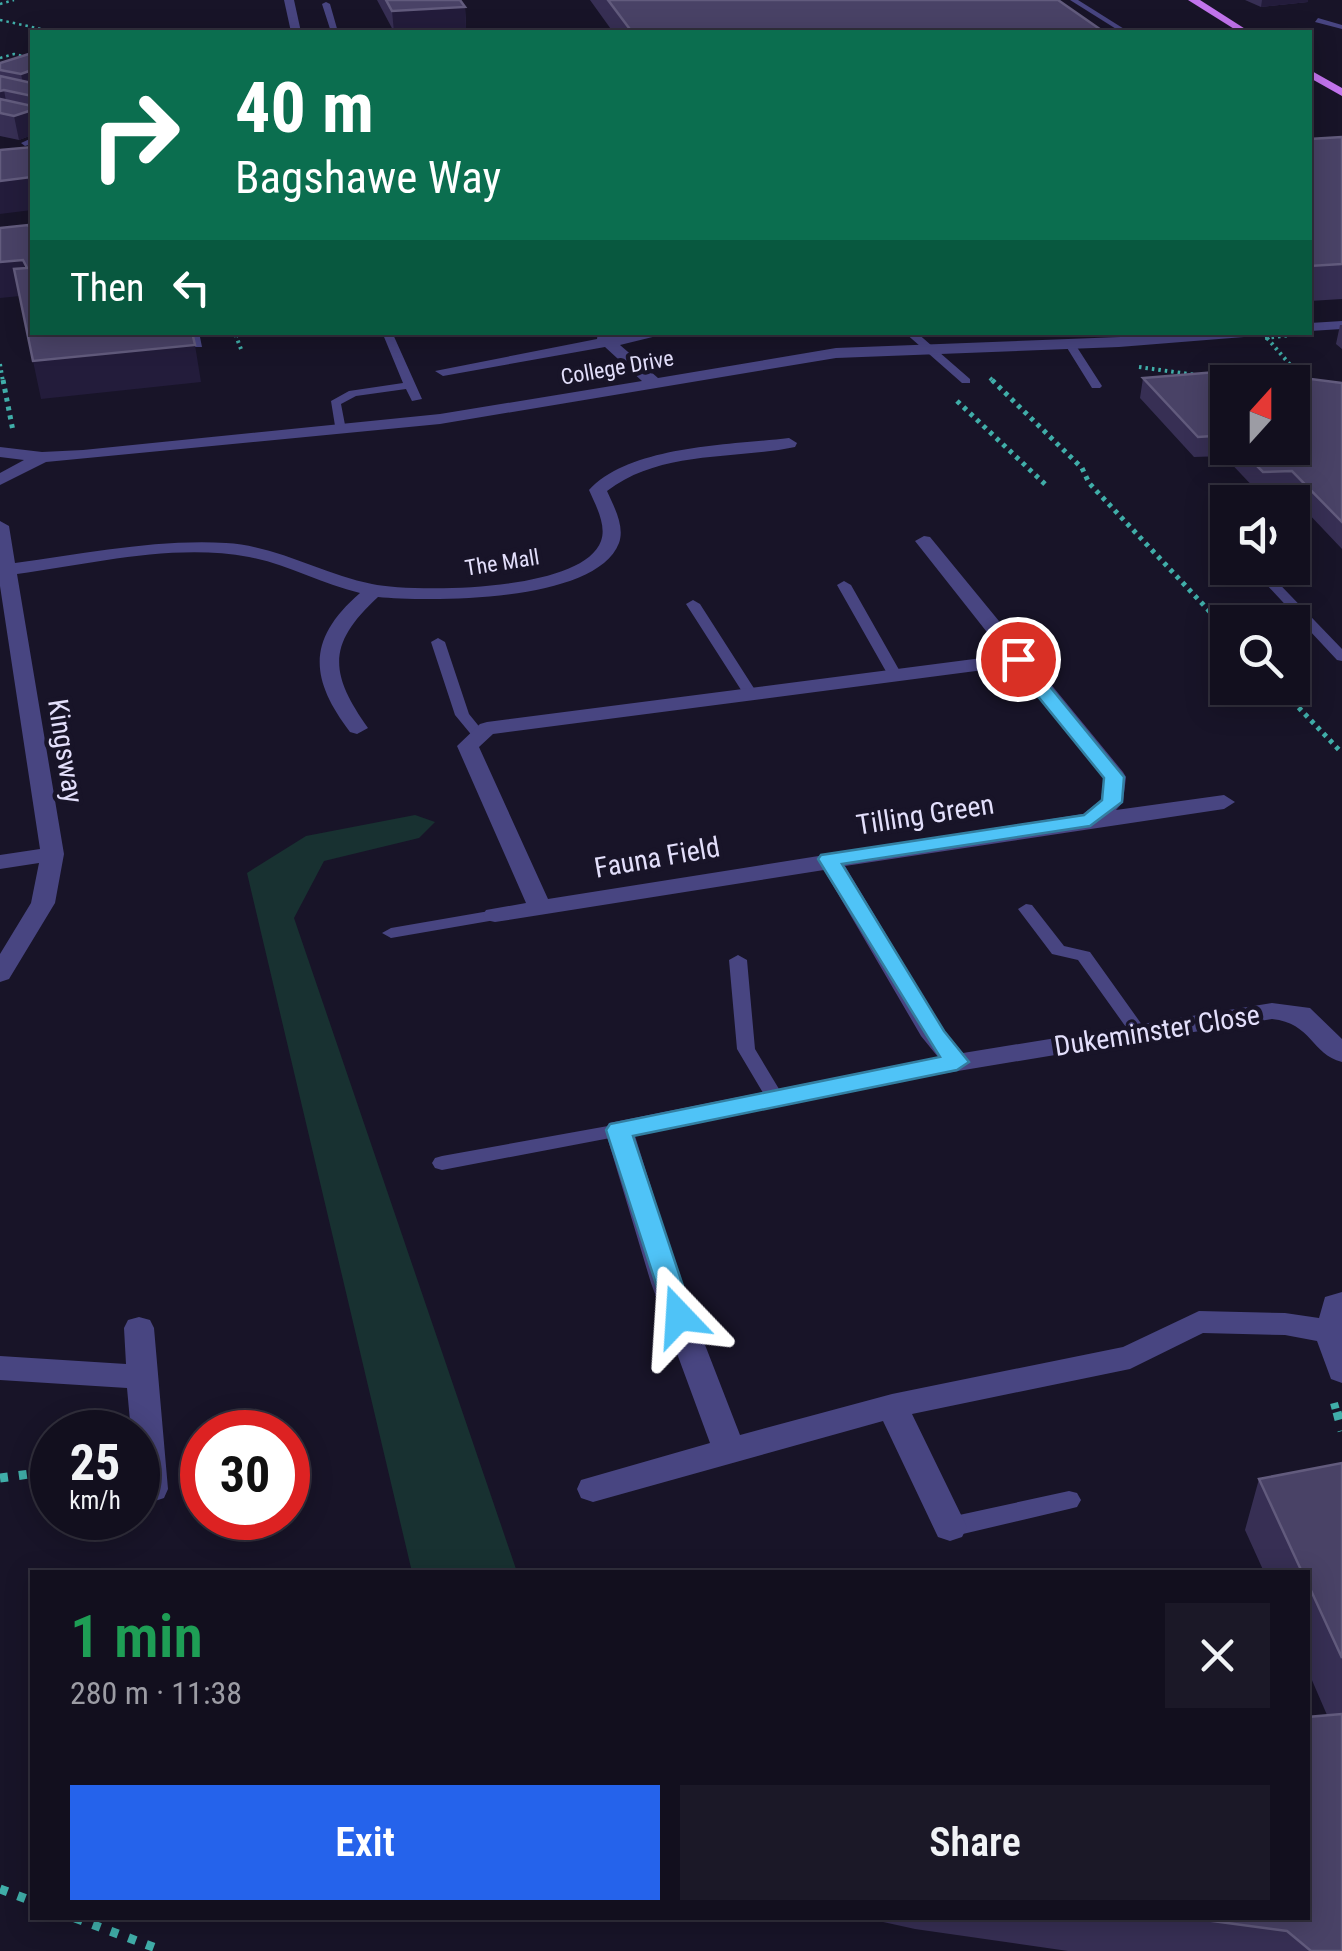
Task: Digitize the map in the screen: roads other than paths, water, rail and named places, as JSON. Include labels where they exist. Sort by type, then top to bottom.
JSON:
[{"type":"main road","points":[[1194,0],[1243,30]]},
{"type":"main road","points":[[1312,74],[1342,93]]},
{"type":"street","points":[[289,0],[296,30]]},
{"type":"street","points":[[1312,327],[1342,325]]},
{"type":"street","points":[[443,371],[628,335]]},
{"type":"street","name":"College Drive","points":[[0,452],[42,457],[440,419],[836,353],[1200,335]]},
{"type":"street","points":[[603,337],[654,383]]},
{"type":"street","name":"The Mall","points":[[6,570],[189,548],[233,548],[373,591],[434,597],[562,578],[597,561],[610,544],[610,519],[598,490],[610,478],[634,466],[789,444]]},
{"type":"street","points":[[0,480],[42,457]]},
{"type":"street","name":"Kingsway","points":[[0,526],[52,854],[42,903],[0,974]]},
{"type":"street","points":[[924,541],[1114,777],[1112,802],[1090,820]]},
{"type":"street","points":[[357,728],[338,704],[330,665],[335,630],[373,591]]},
{"type":"street","points":[[540,908],[468,746],[487,728],[1018,659]]},
{"type":"street","name":"Tilling Green","points":[[957,1062],[934,1036],[828,859],[1224,802]]},
{"type":"street","points":[[0,862],[52,854]]},
{"type":"street","name":"Fauna Field","points":[[495,915],[828,859]]},
{"type":"street","name":"Dukeminster Close","points":[[619,1130],[957,1062],[1272,1011],[1302,1014],[1342,1054]]},
{"type":"street","points":[[619,1130],[666,1283],[729,1450]]},
{"type":"street","points":[[593,1490],[892,1406],[1130,1357],[1199,1322],[1285,1324],[1336,1317],[1331,1350],[1342,1371]]},
{"type":"street","points":[[138,1328],[145,1410]]},
{"type":"street","points":[[0,1368],[142,1377]]},
{"type":"street","points":[[892,1406],[950,1527]]},
{"type":"lane","points":[[1073,0],[1122,30]]},
{"type":"lane","points":[[326,4],[333,30]]},
{"type":"lane","points":[[1318,20],[1342,27]]},
{"type":"lane","points":[[195,335],[198,345]]},
{"type":"lane","points":[[388,335],[416,399]]},
{"type":"lane","points":[[914,335],[966,382]]},
{"type":"lane","points":[[1069,344],[1096,386]]},
{"type":"lane","points":[[340,430],[335,404],[353,393],[410,386]]},
{"type":"lane","points":[[844,584],[895,675]]},
{"type":"lane","points":[[1273,585],[1342,657]]},
{"type":"lane","points":[[693,604],[750,693]]},
{"type":"lane","points":[[438,642],[462,715],[479,735]]},
{"type":"lane","points":[[1026,909],[1058,950],[1084,956],[1139,1033]]},
{"type":"lane","points":[[391,933],[495,915]]},
{"type":"lane","points":[[738,960],[746,1049],[776,1099]]},
{"type":"lane","points":[[442,1163],[619,1130]]},
{"type":"lane","points":[[950,1527],[1070,1500]]}]
